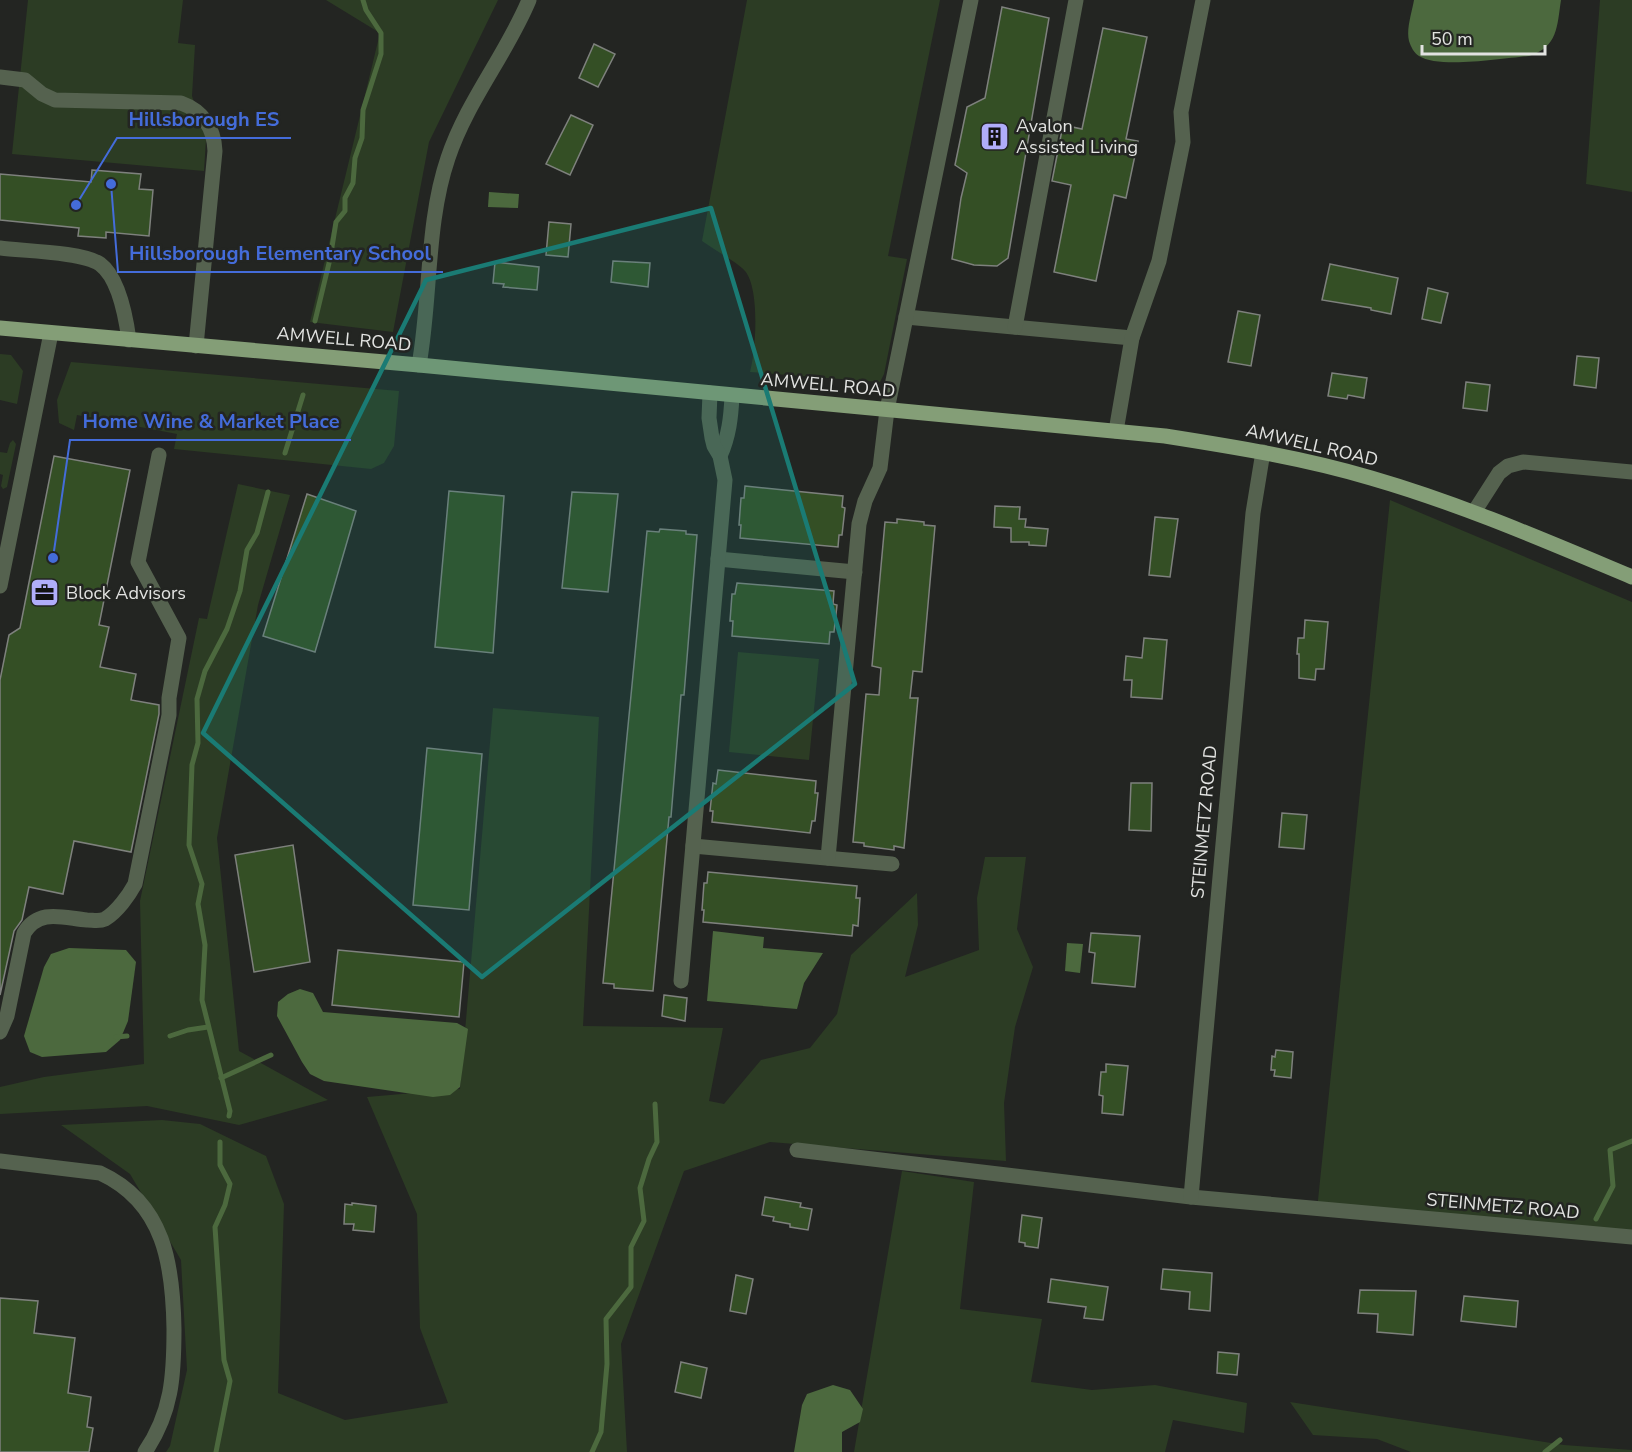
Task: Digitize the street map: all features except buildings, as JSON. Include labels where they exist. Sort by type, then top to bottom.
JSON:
[{"type":"main road","name":"AMWELL ROAD","points":[[0,328],[419,365],[1166,436],[1263,452],[1370,477],[1474,512],[1632,577]]},
{"type":"street","points":[[419,365],[442,175],[462,122],[514,32],[529,0]]},
{"type":"street","points":[[828,858],[859,524],[865,501],[880,468],[887,410],[970,0]]},
{"type":"street","points":[[1015,327],[1076,0]]},
{"type":"street","points":[[1116,431],[1132,338],[1159,261],[1183,142],[1181,112],[1203,0]]},
{"type":"street","points":[[0,76],[25,80],[42,94],[55,100],[181,103],[192,107],[206,120],[215,140],[215,151],[196,346]]},
{"type":"street","points":[[0,248],[78,256],[99,264],[111,276],[119,296],[126,318],[129,340]]},
{"type":"street","points":[[906,317],[1132,338]]},
{"type":"street","points":[[0,586],[51,333]]},
{"type":"street","points":[[681,981],[726,480],[720,456],[712,438],[709,418],[710,393]]},
{"type":"street","points":[[720,456],[729,426],[732,396]]},
{"type":"street","name":"STEINMETZ ROAD","points":[[1191,1197],[1252,513],[1263,452]]},
{"type":"street","points":[[0,1032],[7,1016],[24,933],[30,924],[37,918],[48,916],[98,921],[106,918],[130,894],[135,884],[169,715],[169,698],[179,638],[138,562],[159,455]]},
{"type":"street","points":[[1474,512],[1498,473],[1508,466],[1524,462],[1632,472]]},
{"type":"street","points":[[718,559],[855,572]]},
{"type":"street","points":[[693,846],[892,864]]},
{"type":"street","name":"STEINMETZ ROAD","points":[[797,1150],[1191,1197],[1632,1237]]},
{"type":"street","points":[[0,1161],[100,1173],[127,1189],[155,1224],[164,1244],[170,1268],[173,1294],[173,1375],[171,1394],[164,1417],[145,1452]]},
{"type":"highlighted area","points":[[711,208],[855,684],[482,977],[203,733],[426,280]]},
{"type":"shaded area","points":[[28,0],[183,0],[178,43],[195,45],[192,96],[206,139],[204,171],[12,154]]},
{"type":"shaded area","points":[[326,0],[498,0],[429,142],[393,332],[310,322],[380,33]]},
{"type":"shaded area","points":[[747,0],[940,0],[888,256],[907,259],[884,374],[880,382],[750,372],[754,349],[755,305],[750,280],[741,267],[702,241]]},
{"type":"shaded area","points":[[1414,0],[1561,0],[1557,27],[1551,41],[1539,52],[1529,56],[1441,62],[1419,56],[1409,41],[1408,31]]},
{"type":"shaded area","points":[[1600,0],[1632,0],[1632,192],[1586,184]]},
{"type":"shaded area","points":[[489,192],[519,194],[518,208],[488,207]]},
{"type":"shaded area","points":[[0,354],[11,355],[23,371],[17,404],[0,400]]},
{"type":"shaded area","points":[[71,362],[399,391],[394,446],[384,463],[371,469],[174,449],[177,434],[77,415],[74,430],[59,423],[57,400]]},
{"type":"shaded area","points":[[13,440],[16,444],[7,487],[3,489],[0,452],[7,453]]},
{"type":"shaded area","points":[[238,484],[290,495],[258,605],[217,838],[239,1051],[328,1100],[239,1125],[147,1106],[0,1114],[0,1087],[44,1077],[144,1064],[140,901],[199,618],[207,619]]},
{"type":"shaded area","points":[[1390,500],[1632,602],[1632,1237],[1317,1210]]},
{"type":"shaded area","points":[[738,652],[819,659],[809,760],[729,752]]},
{"type":"shaded area","points":[[493,708],[599,717],[583,1026],[723,1028],[709,1101],[724,1104],[761,1060],[810,1048],[837,1014],[851,955],[917,893],[918,925],[905,977],[979,950],[977,898],[985,857],[1026,857],[1017,929],[1033,967],[1015,1027],[1004,1103],[1006,1161],[770,1142],[684,1171],[621,1344],[627,1452],[166,1452],[170,1446],[187,1370],[181,1260],[130,1174],[61,1125],[162,1120],[200,1124],[266,1156],[284,1204],[278,1393],[345,1420],[448,1403],[420,1328],[417,1214],[367,1097],[460,1089]]},
{"type":"shaded area","points":[[713,931],[764,937],[763,948],[823,953],[804,983],[797,1009],[707,1001]]},
{"type":"shaded area","points":[[1067,943],[1083,944],[1080,973],[1065,971]]},
{"type":"shaded area","points":[[69,948],[126,950],[136,962],[128,1021],[120,1040],[106,1052],[42,1057],[30,1052],[24,1036],[44,967],[51,954]]},
{"type":"shaded area","points":[[300,989],[313,993],[323,1012],[457,1023],[468,1029],[460,1087],[450,1095],[433,1097],[324,1081],[310,1074],[277,1016],[278,1002],[288,994]]},
{"type":"shaded area","points":[[902,1171],[974,1182],[960,1309],[1042,1319],[1031,1382],[1092,1390],[1155,1385],[1247,1403],[1244,1433],[1173,1420],[1165,1452],[854,1452]]},
{"type":"shaded area","points":[[833,1385],[850,1390],[863,1409],[860,1422],[842,1432],[842,1452],[794,1452],[802,1405],[807,1394]]},
{"type":"shaded area","points":[[1290,1402],[1564,1445],[1632,1450],[1632,1452],[1411,1452],[1377,1439],[1313,1435]]},
{"type":"waterway","points":[[315,321],[330,259],[336,222],[345,211],[345,198],[353,183],[355,158],[362,138],[363,110],[381,54],[381,33],[366,10],[363,0]]},
{"type":"waterway","points":[[285,453],[303,395]]},
{"type":"waterway","points":[[229,1116],[230,1111],[202,1000],[205,945],[198,904],[202,884],[189,845],[192,765],[198,743],[197,699],[205,671],[227,629],[240,591],[247,550],[257,533],[268,492]]},
{"type":"waterway","points":[[170,1036],[208,1027]]},
{"type":"waterway","points":[[116,1037],[127,1036]]},
{"type":"waterway","points":[[221,1078],[271,1055]]},
{"type":"waterway","points":[[592,1452],[601,1432],[607,1364],[606,1319],[631,1287],[631,1247],[644,1221],[640,1188],[657,1142],[655,1104]]},
{"type":"waterway","points":[[1596,1219],[1613,1186],[1610,1150],[1632,1141]]},
{"type":"waterway","points":[[216,1452],[230,1381],[224,1360],[215,1227],[225,1205],[230,1184],[220,1165],[220,1142]]},
{"type":"waterway","points":[[1545,1452],[1560,1440]]},
{"type":"place","name":"Avalon Assisted Living","points":[[995,136]]},
{"type":"place","name":"Hillsborough Elementary School","points":[[111,184]]},
{"type":"place","name":"Hillsborough ES","points":[[76,205]]},
{"type":"place","name":"Home Wine & Market Place","points":[[53,558]]},
{"type":"place","name":"Block Advisors","points":[[45,593]]}]
